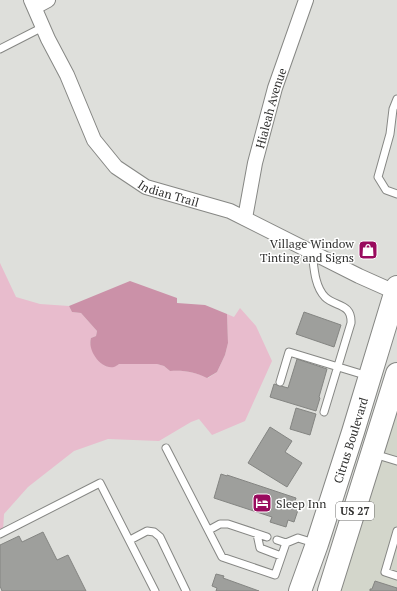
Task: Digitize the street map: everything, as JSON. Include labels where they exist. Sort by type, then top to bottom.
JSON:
[{"type":"highway","name":"Citrus Boulevard","points":[[300,591],[317,544],[396,291]]},
{"type":"highway","points":[[380,430],[383,385],[397,335]]},
{"type":"highway","name":"Citrus Boulevard","points":[[329,591],[397,374]]},
{"type":"street","points":[[33,4],[48,0]]},
{"type":"street","name":"Hialeah Avenue","points":[[244,218],[255,163],[276,88],[306,0]]},
{"type":"street","name":"Indian Trail","points":[[33,4],[67,75],[94,140],[116,167],[146,187],[230,210],[359,276],[396,291]]},
{"type":"lane","points":[[0,49],[43,27]]},
{"type":"lane","points":[[397,99],[393,109],[390,134],[378,177],[386,190],[397,194]]},
{"type":"lane","points":[[312,252],[320,290],[325,297],[341,305],[349,312],[351,318],[351,323],[324,412]]},
{"type":"lane","points":[[280,382],[289,352],[370,376]]},
{"type":"lane","points":[[166,448],[222,556],[275,575],[286,543]]},
{"type":"lane","points":[[373,454],[397,461]]},
{"type":"lane","points":[[0,534],[100,482],[156,591]]},
{"type":"lane","points":[[209,530],[220,524],[228,524],[267,537]]},
{"type":"lane","points":[[130,540],[147,531],[154,532],[160,537],[186,591]]},
{"type":"lane","points":[[397,531],[385,572],[397,576]]},
{"type":"lane","points":[[257,534],[260,548],[281,556]]},
{"type":"lane","points":[[277,540],[286,543],[298,538],[317,544]]},
{"type":"shaded area","points":[[0,263],[16,297],[40,304],[69,306],[72,312],[81,313],[97,331],[96,336],[91,338],[90,343],[100,362],[108,367],[119,364],[157,364],[164,366],[170,371],[189,372],[208,378],[217,372],[225,355],[228,343],[227,314],[234,317],[240,308],[256,326],[272,361],[245,421],[212,435],[199,419],[191,422],[159,441],[108,439],[74,451],[28,487],[4,514],[3,531],[0,533]]},
{"type":"shaded area","points":[[130,281],[177,298],[177,303],[205,305],[227,314],[228,343],[225,355],[217,372],[207,378],[189,372],[170,371],[164,366],[157,364],[119,364],[115,367],[109,367],[104,365],[96,358],[90,343],[91,338],[96,336],[97,331],[81,313],[72,312],[69,306]]},
{"type":"shaded area","points":[[397,409],[397,591],[339,591]]},
{"type":"building","points":[[304,312],[341,325],[334,347],[296,334]]},
{"type":"building","points":[[297,359],[327,369],[316,411],[270,397],[274,384],[288,388]]},
{"type":"building","points":[[296,408],[316,414],[310,435],[290,429]]},
{"type":"building","points":[[270,427],[292,441],[285,452],[302,463],[287,487],[248,463]]},
{"type":"building","name":"Sleep Inn","points":[[221,474],[296,498],[293,508],[298,510],[294,522],[288,520],[286,527],[270,522],[272,517],[214,498]]},
{"type":"building","points":[[43,532],[57,560],[68,555],[86,591],[2,591],[0,586],[0,545],[19,536],[22,542]]},
{"type":"building","points":[[216,574],[259,591],[216,591],[217,588],[212,586]]},
{"type":"building","points":[[375,581],[397,588],[397,591],[370,591]]},
{"type":"place","name":"Village Window Tinting and Signs","points":[[368,250]]},
{"type":"place","name":"Sleep Inn","points":[[262,503]]}]
